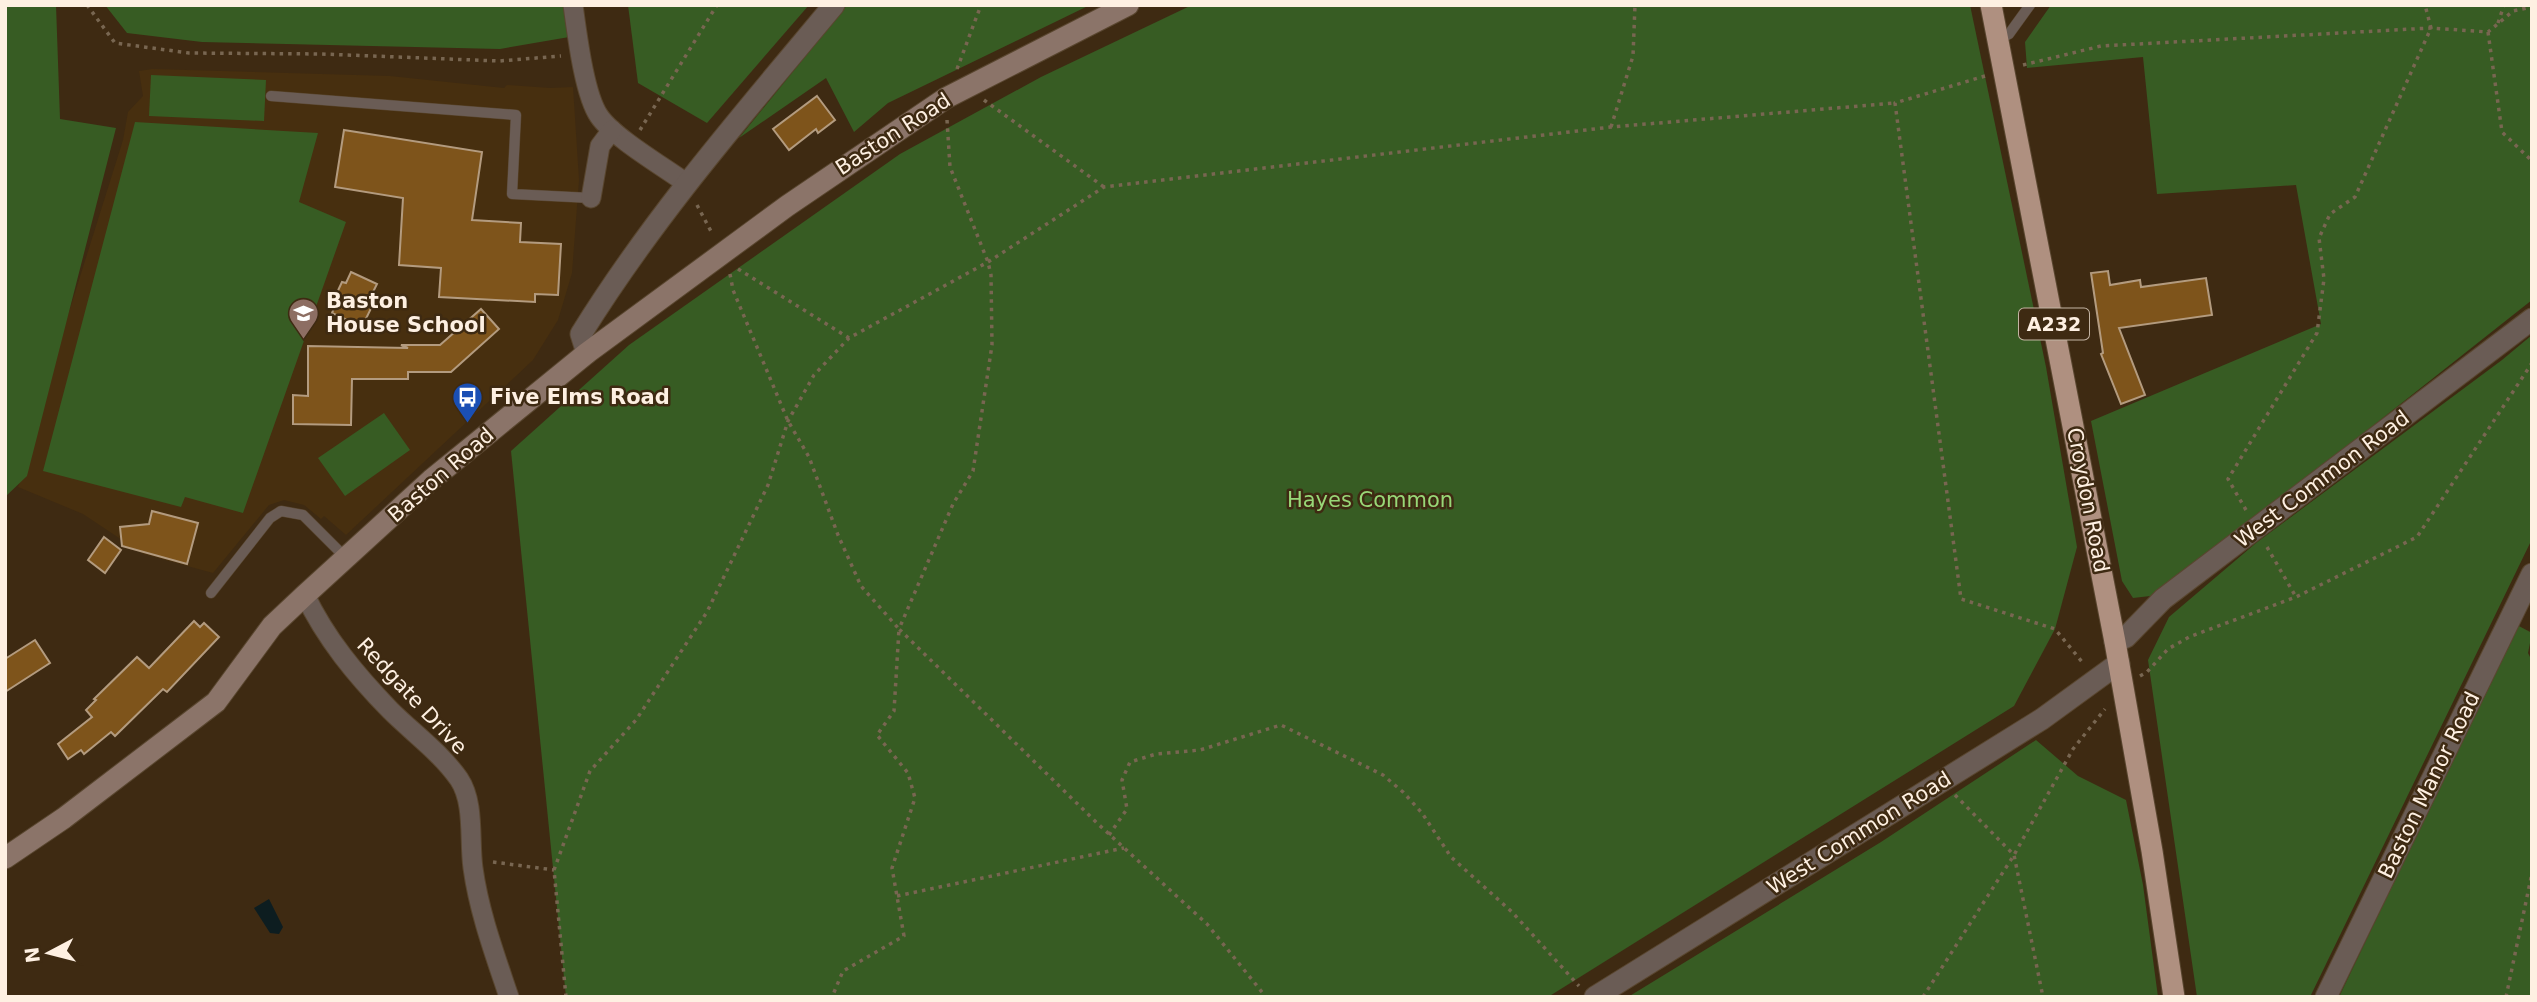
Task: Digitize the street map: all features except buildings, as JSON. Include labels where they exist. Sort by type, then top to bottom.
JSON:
[{"type":"highway","name":"Croydon Road","points":[[1991,5],[2117,652],[2152,850],[2174,997]]},
{"type":"main road","name":"Baston Road","points":[[5,858],[64,818],[216,702],[272,626],[304,595],[347,559],[431,480],[587,353],[787,206],[946,97],[1128,5]]},
{"type":"street","points":[[573,5],[587,84],[598,116],[612,130],[686,183]]},
{"type":"street","points":[[587,353],[581,334],[607,292],[686,183],[834,5]]},
{"type":"street","points":[[591,198],[600,146],[612,130]]},
{"type":"street","name":"West Common Road","points":[[1587,992],[2042,719],[2096,678],[2126,637],[2163,599],[2532,318]]},
{"type":"street","name":"Baston Manor Road","points":[[2326,997],[2532,574]]},
{"type":"street","name":"Redgate Drive","points":[[304,595],[345,662],[391,711],[435,751],[460,781],[469,808],[472,859],[482,911],[509,997]]},
{"type":"lane","points":[[1999,39],[2009,34],[2029,5]]},
{"type":"lane","points":[[271,96],[516,115],[512,194],[591,198]]},
{"type":"lane","points":[[211,593],[270,518],[282,511],[303,515],[347,559]]},
{"type":"path","points":[[87,5],[115,43],[189,53],[322,54],[499,61],[581,54]]},
{"type":"path","points":[[632,144],[717,5]]},
{"type":"path","points":[[832,997],[843,971],[904,936],[892,868],[915,798],[908,773],[877,735],[894,712],[899,629],[953,504],[973,471],[992,345],[991,275],[950,167],[946,97],[981,5]]},
{"type":"path","points":[[1611,127],[1633,56],[1636,5]]},
{"type":"path","points":[[2296,597],[2228,479],[2317,333],[2325,279],[2319,237],[2330,214],[2355,198],[2431,28],[2425,5]]},
{"type":"path","points":[[2497,25],[2504,5]]},
{"type":"path","points":[[566,997],[554,870],[590,771],[636,720],[707,612],[768,485],[788,421],[814,375],[849,338],[988,262],[1104,187],[1611,127],[1895,103],[2005,70],[2101,46],[2431,28],[2488,32],[2513,11],[2532,7]]},
{"type":"path","points":[[2488,32],[2502,132],[2532,161]]},
{"type":"path","points":[[967,87],[1104,187]]},
{"type":"path","points":[[1895,103],[1961,599],[2055,629],[2096,678]]},
{"type":"path","points":[[738,269],[849,338]]},
{"type":"path","points":[[733,290],[788,421],[809,457],[860,586],[899,629],[1109,835],[1207,924],[1266,997]]},
{"type":"path","points":[[1923,997],[2014,855],[2073,749],[2122,685],[2147,672],[2168,649],[2189,637],[2296,597],[2417,537],[2532,363]]},
{"type":"path","points":[[1109,835],[1127,809],[1122,780],[1130,762],[1156,754],[1200,750],[1281,726],[1383,775],[1403,792],[1422,813],[1451,857],[1512,912],[1587,992]]},
{"type":"path","points":[[1942,781],[2014,855],[2043,997]]},
{"type":"path","points":[[897,896],[1124,848]]},
{"type":"path","points":[[472,859],[554,870]]},
{"type":"path","points":[[2505,997],[2532,873]]},
{"type":"shaded area","name":"Baston House School","points":[[153,69],[390,76],[504,88],[507,85],[573,87],[579,180],[572,273],[558,320],[533,360],[346,535],[324,516],[321,519],[304,505],[284,500],[269,505],[213,573],[143,554],[83,514],[18,487],[23,473],[19,471],[123,140],[128,112],[143,96],[139,71]]},
{"type":"shaded area","points":[[269,899],[283,927],[279,934],[270,933],[254,908]]},
{"type":"green space","points":[[5,5],[56,5],[60,119],[116,128],[27,476],[5,497]]},
{"type":"green space","points":[[105,5],[570,5],[575,36],[500,49],[202,42],[127,33]]},
{"type":"green space","points":[[628,5],[809,5],[707,123],[638,83]]},
{"type":"green space","points":[[847,5],[1090,5],[888,103],[854,132],[826,78],[739,138]]},
{"type":"green space","name":"Hayes Common","points":[[1192,5],[1970,5],[2046,367],[2077,547],[2055,629],[2014,706],[1548,997],[566,997],[511,451],[629,345],[900,154],[1041,77]]},
{"type":"green space","points":[[2051,5],[2532,5],[2532,300],[2159,595],[2133,598],[2122,581],[2091,421],[2321,324],[2296,185],[2157,194],[2143,57],[2027,68],[2025,42]]},
{"type":"green space","points":[[151,75],[266,80],[264,121],[149,116]]},
{"type":"green space","points":[[135,122],[318,133],[299,202],[346,222],[243,513],[185,497],[181,507],[43,471]]},
{"type":"green space","points":[[2532,335],[2532,539],[2310,997],[2197,997],[2148,660],[2169,617],[2256,543]]},
{"type":"green space","points":[[384,413],[410,450],[345,496],[318,458]]},
{"type":"green space","points":[[2517,625],[2532,633],[2528,653],[2532,661],[2532,997],[2339,997]]},
{"type":"green space","points":[[2036,740],[2078,776],[2126,800],[2143,885],[2158,997],[1628,997],[1881,842]]},
{"type":"place","name":"Baston House School","points":[[303,340]]},
{"type":"place","name":"Five Elms Road","points":[[467,424]]}]
